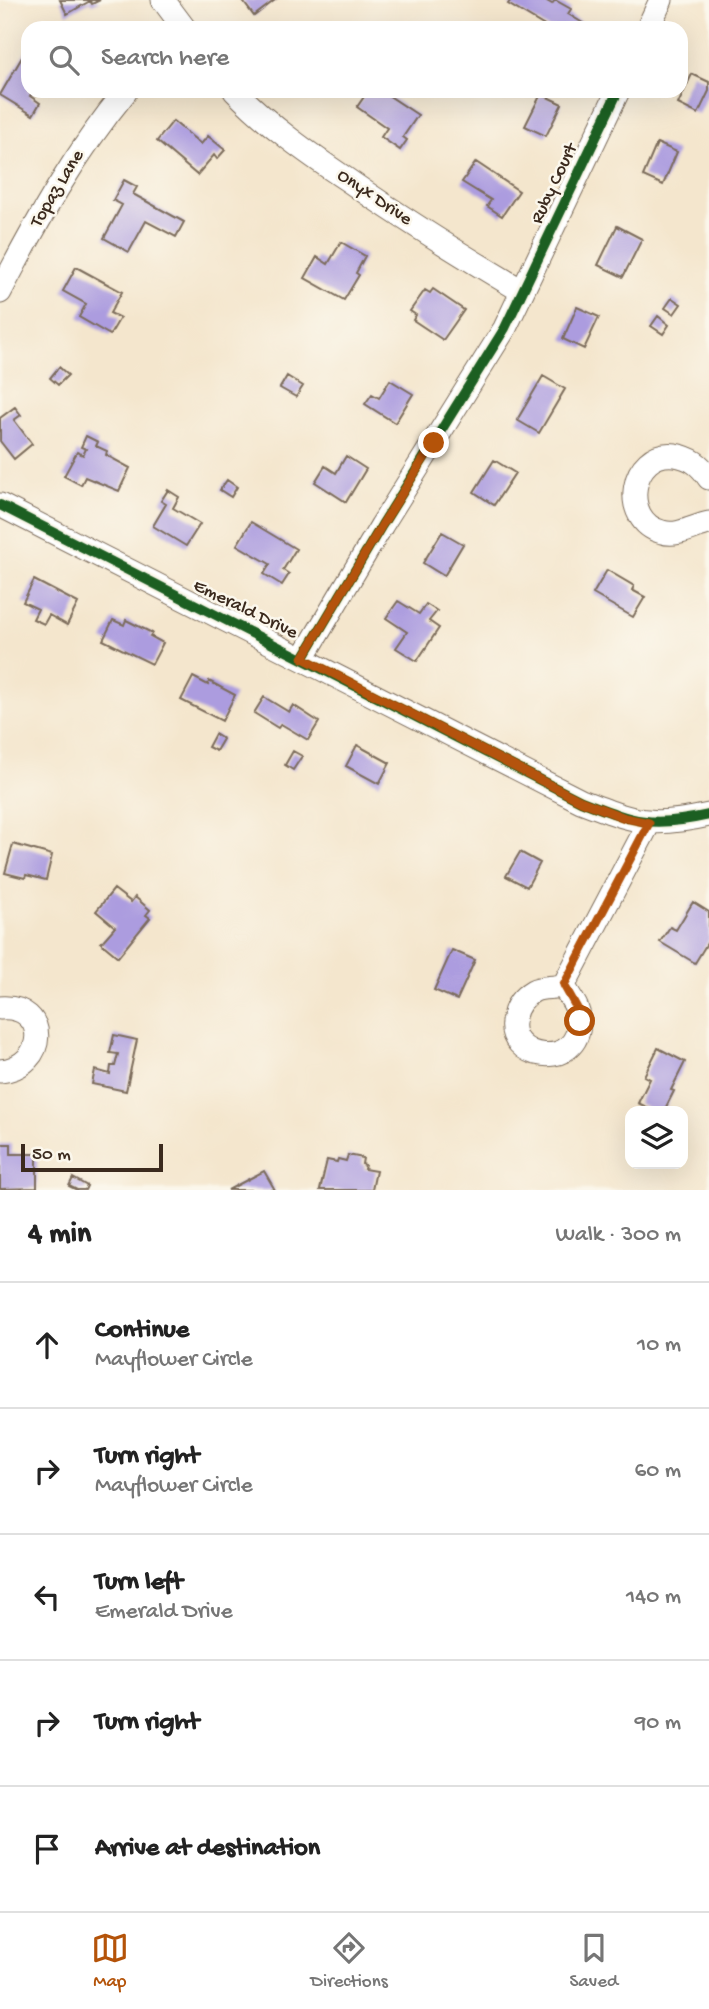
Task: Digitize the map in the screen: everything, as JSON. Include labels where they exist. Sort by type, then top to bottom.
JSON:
[{"type":"street","points":[[163,0],[179,21]]},
{"type":"street","points":[[650,21],[655,2]]},
{"type":"street","name":"Topaz Lane","points":[[0,292],[68,170],[122,98]]},
{"type":"street","name":"Onyx Drive","points":[[243,98],[277,129],[339,175],[418,228],[522,291]]},
{"type":"street","name":"Ruby Court","points":[[303,658],[505,328],[615,98]]},
{"type":"street","points":[[709,478],[696,462],[684,456],[669,454],[656,457],[646,464],[634,489],[640,514],[653,528],[661,532],[686,531],[709,523]]},
{"type":"street","name":"Emerald Drive","points":[[0,505],[581,801],[625,818],[649,823],[665,823],[709,815]]},
{"type":"street","points":[[564,985],[649,823]]},
{"type":"street","points":[[0,1008],[10,1007],[24,1013],[34,1022],[38,1035],[30,1056],[18,1066],[0,1070]]},
{"type":"building","points":[[60,0],[100,0],[92,4],[90,1],[67,14]]},
{"type":"building","points":[[242,0],[275,0],[254,16]]},
{"type":"building","points":[[511,0],[545,0],[552,4],[555,0],[571,9],[568,14],[580,21],[536,21],[508,4]]},
{"type":"building","points":[[21,59],[21,98],[33,98],[40,103],[33,115],[0,95]]},
{"type":"building","points":[[692,74],[709,82],[709,91],[698,114],[678,104],[681,98],[688,98],[688,83]]},
{"type":"building","points":[[363,98],[392,98],[418,115],[403,137],[407,140],[400,150],[381,137],[387,128],[357,107]]},
{"type":"building","points":[[539,98],[549,98],[562,104],[546,136],[525,126]]},
{"type":"building","points":[[173,121],[201,144],[208,136],[225,150],[217,159],[214,155],[197,175],[157,141]]},
{"type":"building","points":[[657,143],[677,152],[663,185],[643,176]]},
{"type":"building","points":[[476,162],[519,191],[502,216],[487,206],[491,200],[462,182]]},
{"type":"building","points":[[124,180],[137,187],[133,194],[184,222],[176,237],[146,221],[129,252],[104,238],[122,205],[113,200]]},
{"type":"building","points":[[617,226],[642,239],[623,277],[598,265]]},
{"type":"building","points":[[341,242],[365,256],[356,273],[359,275],[344,300],[305,278],[317,257],[328,264]]},
{"type":"building","points":[[76,267],[122,292],[110,313],[120,318],[110,335],[79,317],[86,304],[63,291]]},
{"type":"building","points":[[433,289],[464,310],[443,340],[413,320],[416,315],[410,311],[425,290],[430,293]]},
{"type":"building","points":[[672,298],[681,304],[674,314],[665,308]]},
{"type":"building","points":[[577,307],[599,317],[584,349],[563,339]]},
{"type":"building","points":[[658,316],[669,325],[663,334],[651,326]]},
{"type":"building","points":[[59,367],[68,375],[58,385],[50,378]]},
{"type":"building","points":[[287,376],[303,386],[296,397],[280,388]]},
{"type":"building","points":[[543,376],[565,389],[539,433],[517,420]]},
{"type":"building","points":[[390,380],[413,394],[395,423],[365,404],[372,394],[379,398]]},
{"type":"building","points":[[15,407],[21,415],[14,420],[32,444],[14,459],[0,441],[0,418]]},
{"type":"building","points":[[86,436],[98,442],[96,446],[107,451],[106,455],[130,468],[119,491],[85,477],[81,485],[64,476],[77,452],[83,455],[86,449],[81,447]]},
{"type":"building","points":[[346,456],[366,469],[346,502],[315,482],[325,466],[336,473]]},
{"type":"building","points":[[494,460],[515,473],[494,505],[474,492]]},
{"type":"building","points":[[227,480],[237,487],[231,497],[220,490]]},
{"type":"building","points":[[168,490],[179,497],[173,508],[200,524],[186,546],[153,526],[166,504],[161,501]]},
{"type":"building","points":[[251,522],[296,549],[283,570],[289,574],[282,585],[264,574],[270,564],[237,545]]},
{"type":"building","points":[[442,532],[463,544],[444,576],[423,563]]},
{"type":"building","points":[[607,570],[634,586],[632,590],[645,597],[633,617],[593,594]]},
{"type":"building","points":[[34,580],[78,603],[67,625],[49,615],[44,624],[33,619],[38,609],[23,602]]},
{"type":"building","points":[[398,601],[419,614],[426,604],[437,611],[429,621],[439,628],[417,661],[396,648],[407,632],[386,618]]},
{"type":"building","points":[[113,620],[124,625],[126,620],[152,633],[150,636],[163,643],[152,664],[103,640]]},
{"type":"building","points":[[193,677],[208,685],[209,681],[235,695],[222,721],[181,700]]},
{"type":"building","points":[[264,697],[289,712],[293,705],[319,722],[308,740],[281,724],[278,728],[254,713]]},
{"type":"building","points":[[215,734],[223,739],[216,751],[208,747]]},
{"type":"building","points":[[357,745],[390,763],[379,784],[346,766]]},
{"type":"building","points":[[293,751],[302,756],[293,770],[285,765]]},
{"type":"building","points":[[13,844],[52,855],[46,880],[5,873]]},
{"type":"building","points":[[520,852],[540,863],[527,887],[506,876]]},
{"type":"building","points":[[114,889],[131,902],[135,897],[150,910],[146,915],[150,918],[118,957],[101,943],[115,927],[96,911]]},
{"type":"building","points":[[693,902],[709,912],[709,940],[695,963],[660,942],[670,927],[676,930]]},
{"type":"building","points":[[452,950],[475,960],[457,1000],[434,990]]},
{"type":"building","points":[[114,1035],[137,1040],[126,1091],[92,1084],[95,1070],[110,1074],[111,1066],[115,1066],[118,1054],[110,1053]]},
{"type":"building","points":[[658,1048],[685,1062],[666,1106],[644,1106],[638,1103],[650,1079],[644,1076]]},
{"type":"building","points":[[0,1144],[11,1144],[11,1154],[37,1154],[37,1188],[0,1189]]},
{"type":"building","points":[[348,1155],[363,1158],[364,1169],[376,1171],[372,1190],[320,1190],[327,1160],[346,1161]]},
{"type":"building","points":[[264,1171],[275,1190],[228,1190]]},
{"type":"building","points":[[73,1178],[87,1186],[85,1190],[69,1186]]},
{"type":"cycle path","points":[[303,658],[505,328],[615,98]]},
{"type":"cycle path","points":[[0,505],[581,801],[644,821],[672,821],[709,815]]},
{"type":"route","points":[[434,443],[303,658],[581,801],[625,818],[649,823],[564,985],[579,1012],[580,1021]]}]
